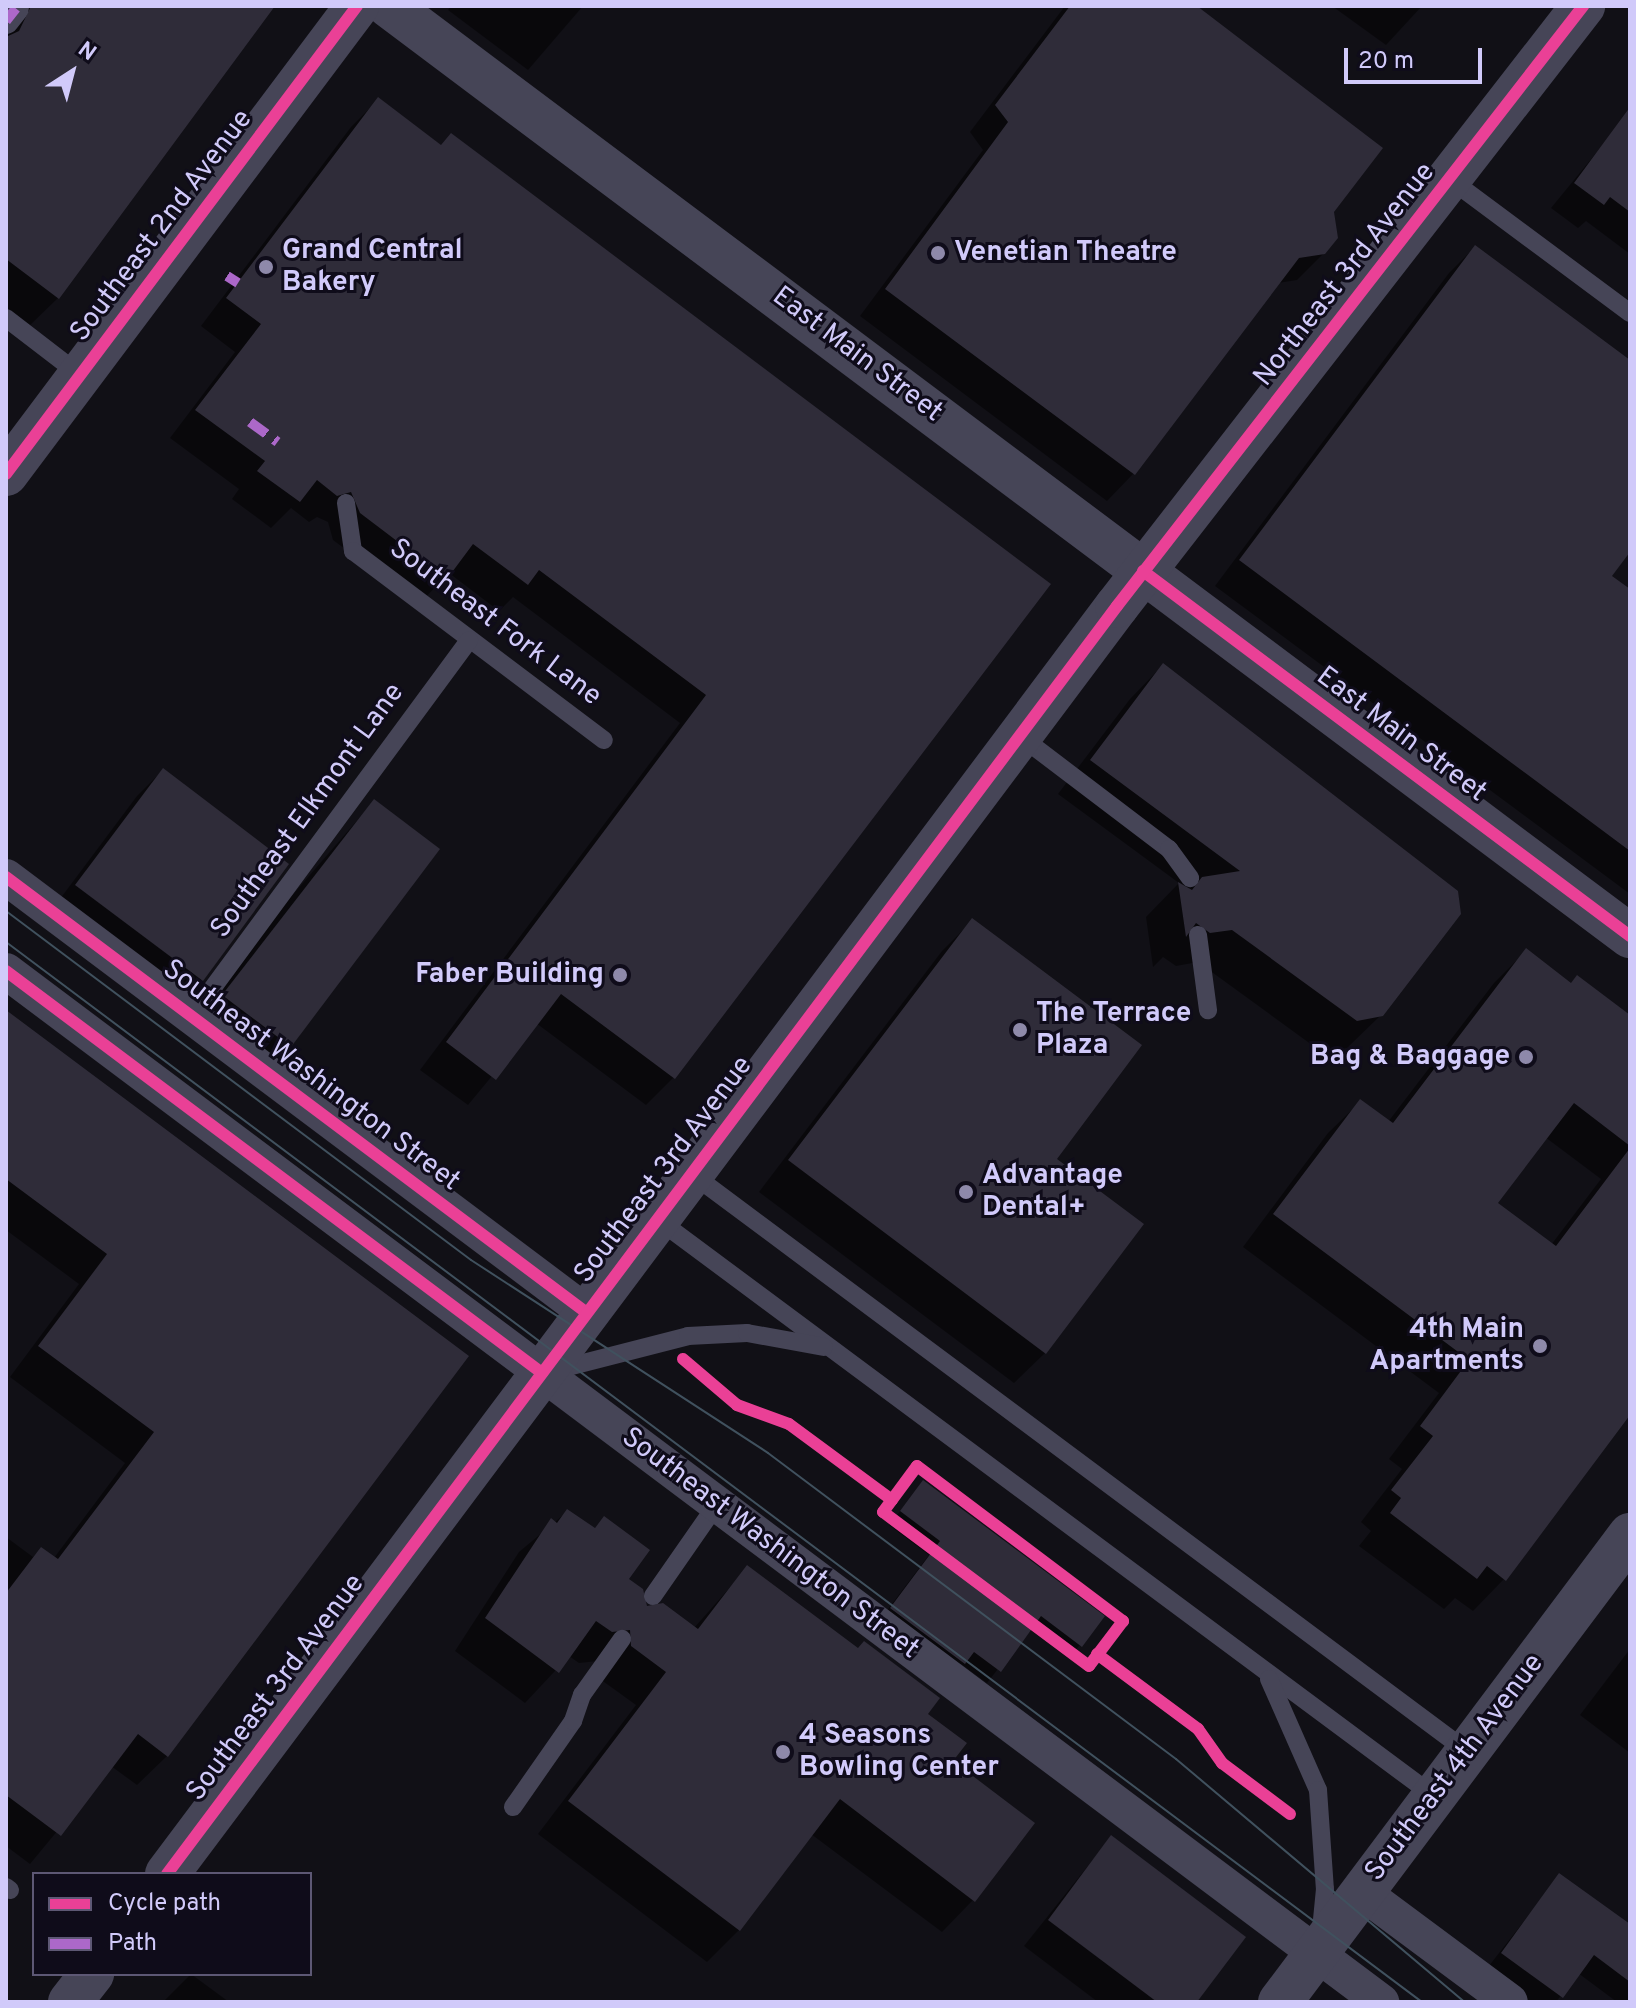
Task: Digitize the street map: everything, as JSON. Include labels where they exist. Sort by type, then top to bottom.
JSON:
[{"type":"street","name":"Southeast 2nd Avenue","points":[[6,474],[357,6]]},
{"type":"street","name":"East Main Street","points":[[389,6],[1630,936]]},
{"type":"street","name":"Northeast 3rd Avenue","points":[[1143,571],[1451,180],[1583,6]]},
{"type":"street","name":"Southeast 3rd Avenue","points":[[168,1872],[1143,571]]},
{"type":"street","name":"Southeast Washington Street","points":[[6,877],[587,1313]]},
{"type":"street","name":"Southeast Washington Street","points":[[6,971],[1381,2002]]},
{"type":"street","name":"Southeast 4th Avenue","points":[[1280,2002],[1630,1535]]},
{"type":"street","points":[[1362,1892],[1510,2002]]},
{"type":"street","points":[[70,2002],[90,1976]]},
{"type":"lane","points":[[1451,180],[1630,313]]},
{"type":"lane","points":[[6,318],[80,375]]},
{"type":"lane","name":"Southeast Fork Lane","points":[[346,503],[353,551],[604,740]]},
{"type":"lane","name":"Southeast Elkmont Lane","points":[[192,1016],[469,640]]},
{"type":"lane","points":[[1020,736],[1169,849],[1190,878]]},
{"type":"lane","points":[[1198,935],[1208,1010]]},
{"type":"lane","points":[[692,1174],[1468,1752]]},
{"type":"lane","points":[[657,1219],[1268,1676],[1434,1796]]},
{"type":"lane","points":[[542,1373],[688,1336],[747,1333],[827,1347]]},
{"type":"lane","points":[[653,1596],[717,1504]]},
{"type":"lane","points":[[513,1807],[573,1721],[582,1695],[622,1639]]},
{"type":"lane","points":[[1268,1676],[1318,1790],[1325,1889],[1316,1954]]},
{"type":"building","points":[[31,6],[275,6],[59,299],[6,259],[6,37],[19,31]]},
{"type":"building","points":[[1070,6],[1197,6],[1383,148],[1334,212],[1338,238],[1325,254],[1299,258],[1135,475],[885,289],[1008,122],[995,105]]},
{"type":"building","points":[[378,97],[441,145],[451,133],[1051,584],[675,1079],[561,994],[496,1080],[446,1042],[706,695],[539,570],[528,585],[473,544],[447,579],[360,513],[351,492],[337,496],[317,480],[300,502],[257,471],[265,461],[195,410],[261,324],[226,298]]},
{"type":"building","points":[[1630,107],[1630,212],[1610,197],[1604,205],[1574,183]]},
{"type":"building","points":[[1475,245],[1630,360],[1630,552],[1612,576],[1630,589],[1630,851],[1239,560]]},
{"type":"building","points":[[1163,663],[1458,891],[1461,914],[1383,1016],[1357,1021],[1232,930],[1210,933],[1196,923],[1186,937],[1178,882],[1192,890],[1202,877],[1240,871],[1090,760]]},
{"type":"building","points":[[163,768],[289,864],[203,981],[75,885]]},
{"type":"building","points":[[374,799],[440,849],[291,1047],[222,995]]},
{"type":"building","name":"Advantage Dental+","points":[[972,918],[1142,1045],[1057,1159],[1144,1224],[1046,1354],[788,1160]]},
{"type":"building","name":"4th Main Apartments","points":[[1526,948],[1571,983],[1577,975],[1630,1015],[1630,1146],[1574,1103],[1498,1203],[1556,1246],[1630,1148],[1630,1415],[1506,1581],[1487,1566],[1477,1579],[1390,1513],[1401,1498],[1391,1490],[1433,1436],[1420,1426],[1469,1360],[1273,1214],[1360,1099],[1393,1123]]},
{"type":"building","points":[[6,1010],[469,1356],[168,1757],[138,1734],[61,1836],[6,1795],[6,1593],[41,1547],[58,1559],[154,1432],[38,1346],[107,1254],[6,1179]]},
{"type":"building","points":[[923,1480],[1105,1616],[1082,1647],[1041,1616],[1001,1672],[974,1652],[965,1664],[890,1608],[940,1541],[900,1511]]},
{"type":"building","name":"4 Seasons Bowling Center","points":[[567,1509],[595,1528],[604,1516],[650,1550],[629,1579],[643,1589],[647,1606],[663,1603],[698,1629],[747,1565],[858,1648],[864,1641],[940,1698],[928,1714],[967,1743],[953,1761],[1035,1823],[975,1902],[840,1799],[740,1931],[568,1801],[666,1672],[631,1646],[630,1630],[612,1632],[596,1621],[559,1673],[485,1618],[551,1518],[557,1523]]},
{"type":"building","points":[[1111,1835],[1246,1937],[1197,2002],[1157,2002],[1048,1920]]},
{"type":"building","points":[[1559,1873],[1630,1924],[1630,1982],[1594,1955],[1563,1998],[1501,1953]]},
{"type":"tram line","points":[[6,911],[471,1260],[768,1453],[1176,1759],[1465,2002]]},
{"type":"tram line","points":[[6,942],[1422,2002]]},
{"type":"marked path","points":[[6,21],[16,8]]},
{"type":"marked path","points":[[227,276],[238,283]]},
{"type":"marked path","points":[[250,422],[278,442]]},
{"type":"cycle path","points":[[6,474],[357,6]]},
{"type":"cycle path","points":[[168,1872],[1117,606],[1583,6]]},
{"type":"cycle path","points":[[1143,571],[1630,936]]},
{"type":"cycle path","points":[[6,877],[587,1313]]},
{"type":"cycle path","points":[[6,971],[542,1373]]},
{"type":"cycle path","points":[[683,1359],[737,1405],[789,1424],[892,1500]]},
{"type":"cycle path","points":[[917,1466],[1123,1621],[1089,1666],[883,1512],[917,1466]]},
{"type":"cycle path","points":[[1097,1654],[1198,1729],[1222,1763],[1290,1814]]},
{"type":"place","name":"Venetian Theatre","points":[[938,253]]},
{"type":"place","name":"Grand Central Bakery","points":[[266,267]]},
{"type":"place","name":"Faber Building","points":[[620,975]]},
{"type":"place","name":"The Terrace Plaza","points":[[1020,1030]]},
{"type":"place","name":"Bag & Baggage","points":[[1526,1057]]},
{"type":"place","name":"Advantage Dental+","points":[[966,1192]]},
{"type":"place","name":"4th Main Apartments","points":[[1540,1346]]},
{"type":"place","name":"4 Seasons Bowling Center","points":[[783,1752]]}]
